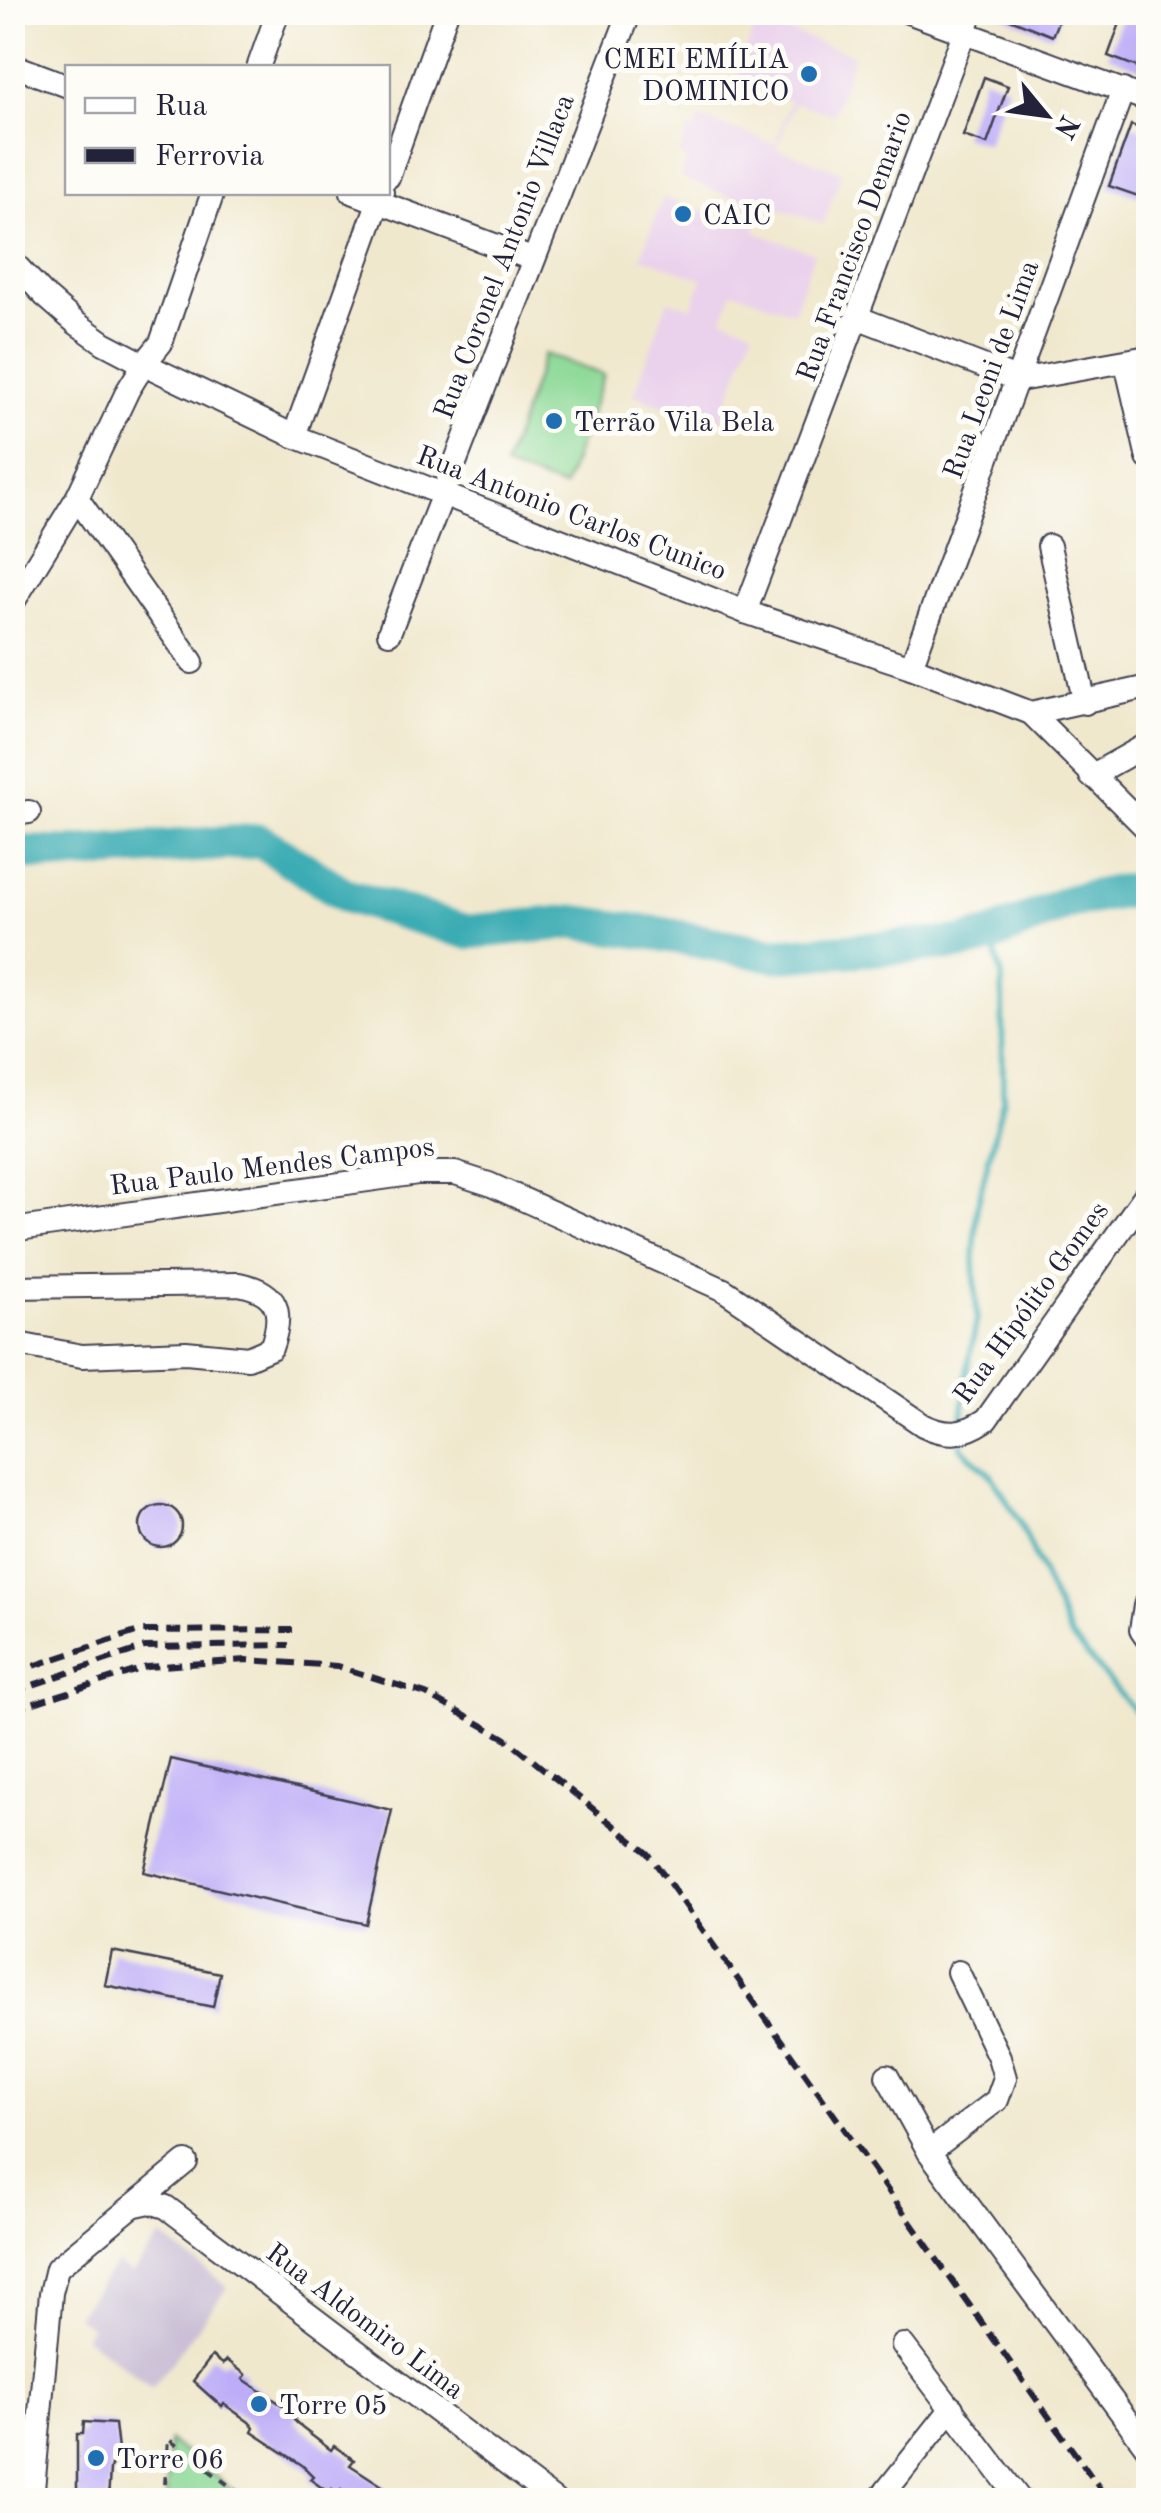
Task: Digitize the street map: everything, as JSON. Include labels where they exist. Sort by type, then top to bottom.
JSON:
[{"type":"street","points":[[259,65],[278,12]]},
{"type":"street","points":[[390,171],[447,12]]},
{"type":"street","name":"Rua Coronel Antonio Villaca","points":[[389,633],[630,12]]},
{"type":"street","points":[[908,12],[968,23],[1148,100]]},
{"type":"street","name":"Rua Francisco Demario","points":[[745,612],[968,23]]},
{"type":"street","points":[[12,65],[65,85]]},
{"type":"street","name":"Rua Leoni de Lima","points":[[910,667],[1123,90]]},
{"type":"street","points":[[12,604],[77,498],[144,364],[162,343],[212,195]]},
{"type":"street","points":[[294,436],[380,197],[532,259]]},
{"type":"street","name":"Rua Antonio Carlos Cunico","points":[[12,261],[44,296],[104,343],[294,436],[745,612],[910,667],[1031,713]]},
{"type":"street","points":[[859,318],[1019,380],[1137,360],[1148,458]]},
{"type":"street","points":[[77,498],[192,662]]},
{"type":"street","points":[[1049,546],[1085,704]]},
{"type":"street","points":[[1031,713],[1148,687]]},
{"type":"street","points":[[1031,713],[1148,830]]},
{"type":"street","points":[[1091,776],[1148,744]]},
{"type":"street","name":"Rua Paulo Mendes Campos","points":[[12,1230],[418,1172],[455,1173],[490,1184],[724,1290],[923,1426],[961,1433]]},
{"type":"street","name":"Rua Hipólito Gomes","points":[[961,1433],[986,1420],[1000,1402],[1148,1192]]},
{"type":"street","points":[[12,1287],[239,1284],[260,1288],[274,1301],[280,1323],[271,1348],[248,1358],[186,1352],[82,1356],[12,1343]]},
{"type":"street","points":[[1145,1635],[1144,1606],[1148,1600]]},
{"type":"street","points":[[928,2152],[997,2100],[1005,2078],[1000,2056],[958,1972]]},
{"type":"street","points":[[886,2076],[948,2181],[1148,2448]]},
{"type":"street","points":[[32,2500],[53,2279],[67,2258],[186,2162]]},
{"type":"street","name":"Rua Aldomiro Lima","points":[[136,2205],[158,2203],[166,2207],[554,2500]]},
{"type":"street","points":[[903,2346],[1020,2500]]},
{"type":"street","points":[[879,2500],[952,2408]]},
{"type":"path","points":[[164,2500],[168,2439],[248,2500]]},
{"type":"shaded area","name":"CAIC","points":[[757,20],[854,55],[833,115],[794,102],[777,148],[842,172],[823,224],[763,203],[754,232],[814,253],[793,312],[733,291],[723,318],[754,329],[719,426],[634,395],[668,300],[692,308],[702,279],[641,257],[663,197],[739,224],[746,202],[680,178],[687,159],[679,155],[688,129],[695,131],[700,118],[775,144],[790,101],[735,81]]},
{"type":"shaded area","points":[[161,2236],[228,2287],[152,2388],[83,2336],[91,2327],[76,2316],[116,2263],[132,2274]]},
{"type":"green space","name":"Terrão Vila Bela","points":[[544,354],[604,375],[564,488],[504,467]]},
{"type":"green space","points":[[169,2441],[246,2500],[166,2500]]},
{"type":"building","points":[[993,12],[1062,12],[1052,36]]},
{"type":"building","points":[[1124,12],[1148,12],[1148,71],[1108,56]]},
{"type":"building","points":[[984,77],[1008,86],[987,144],[963,136]]},
{"type":"building","points":[[1131,125],[1148,131],[1148,177],[1141,197],[1109,186]]},
{"type":"building","points":[[161,1505],[176,1511],[182,1526],[176,1541],[161,1547],[146,1541],[140,1526],[146,1511]]},
{"type":"building","points":[[171,1759],[392,1810],[366,1924],[144,1872]]},
{"type":"building","points":[[112,1951],[220,1973],[213,2007],[105,1985]]},
{"type":"building","points":[[212,2356],[223,2364],[227,2360],[246,2375],[243,2379],[297,2415],[294,2420],[302,2428],[331,2450],[334,2446],[354,2460],[350,2465],[404,2500],[356,2500],[341,2489],[337,2494],[332,2489],[329,2493],[310,2479],[313,2476],[302,2465],[252,2432],[254,2428],[249,2422],[224,2404],[222,2407],[193,2381]]},
{"type":"building","name":"Torre 06","points":[[84,2422],[115,2424],[117,2462],[112,2462],[110,2470],[108,2500],[77,2500],[77,2434],[83,2434]]},
{"type":"waterway","points":[[12,852],[69,854],[260,841],[347,896],[468,932],[574,922],[775,955],[963,943],[991,936],[1071,901],[1148,887]]},
{"type":"waterway","points":[[962,1426],[965,1382],[977,1319],[977,1207],[1003,1099],[1002,976],[991,936]]},
{"type":"waterway","points":[[961,1439],[961,1447],[992,1476],[1019,1520],[1070,1636],[1148,1726]]},
{"type":"railway","points":[[12,1673],[139,1631],[293,1630]]},
{"type":"railway","points":[[12,1692],[145,1647],[289,1645]]},
{"type":"railway","points":[[12,1710],[147,1667],[247,1660],[337,1666],[426,1694],[505,1738],[648,1853],[1108,2500]]},
{"type":"place","name":"CMEI EMÍLIA DOMINICO","points":[[809,74]]},
{"type":"place","name":"CAIC","points":[[683,214]]},
{"type":"place","name":"Terrão Vila Bela","points":[[554,421]]},
{"type":"place","name":"Torre 05","points":[[259,2404]]},
{"type":"place","name":"Torre 06","points":[[96,2458]]}]
